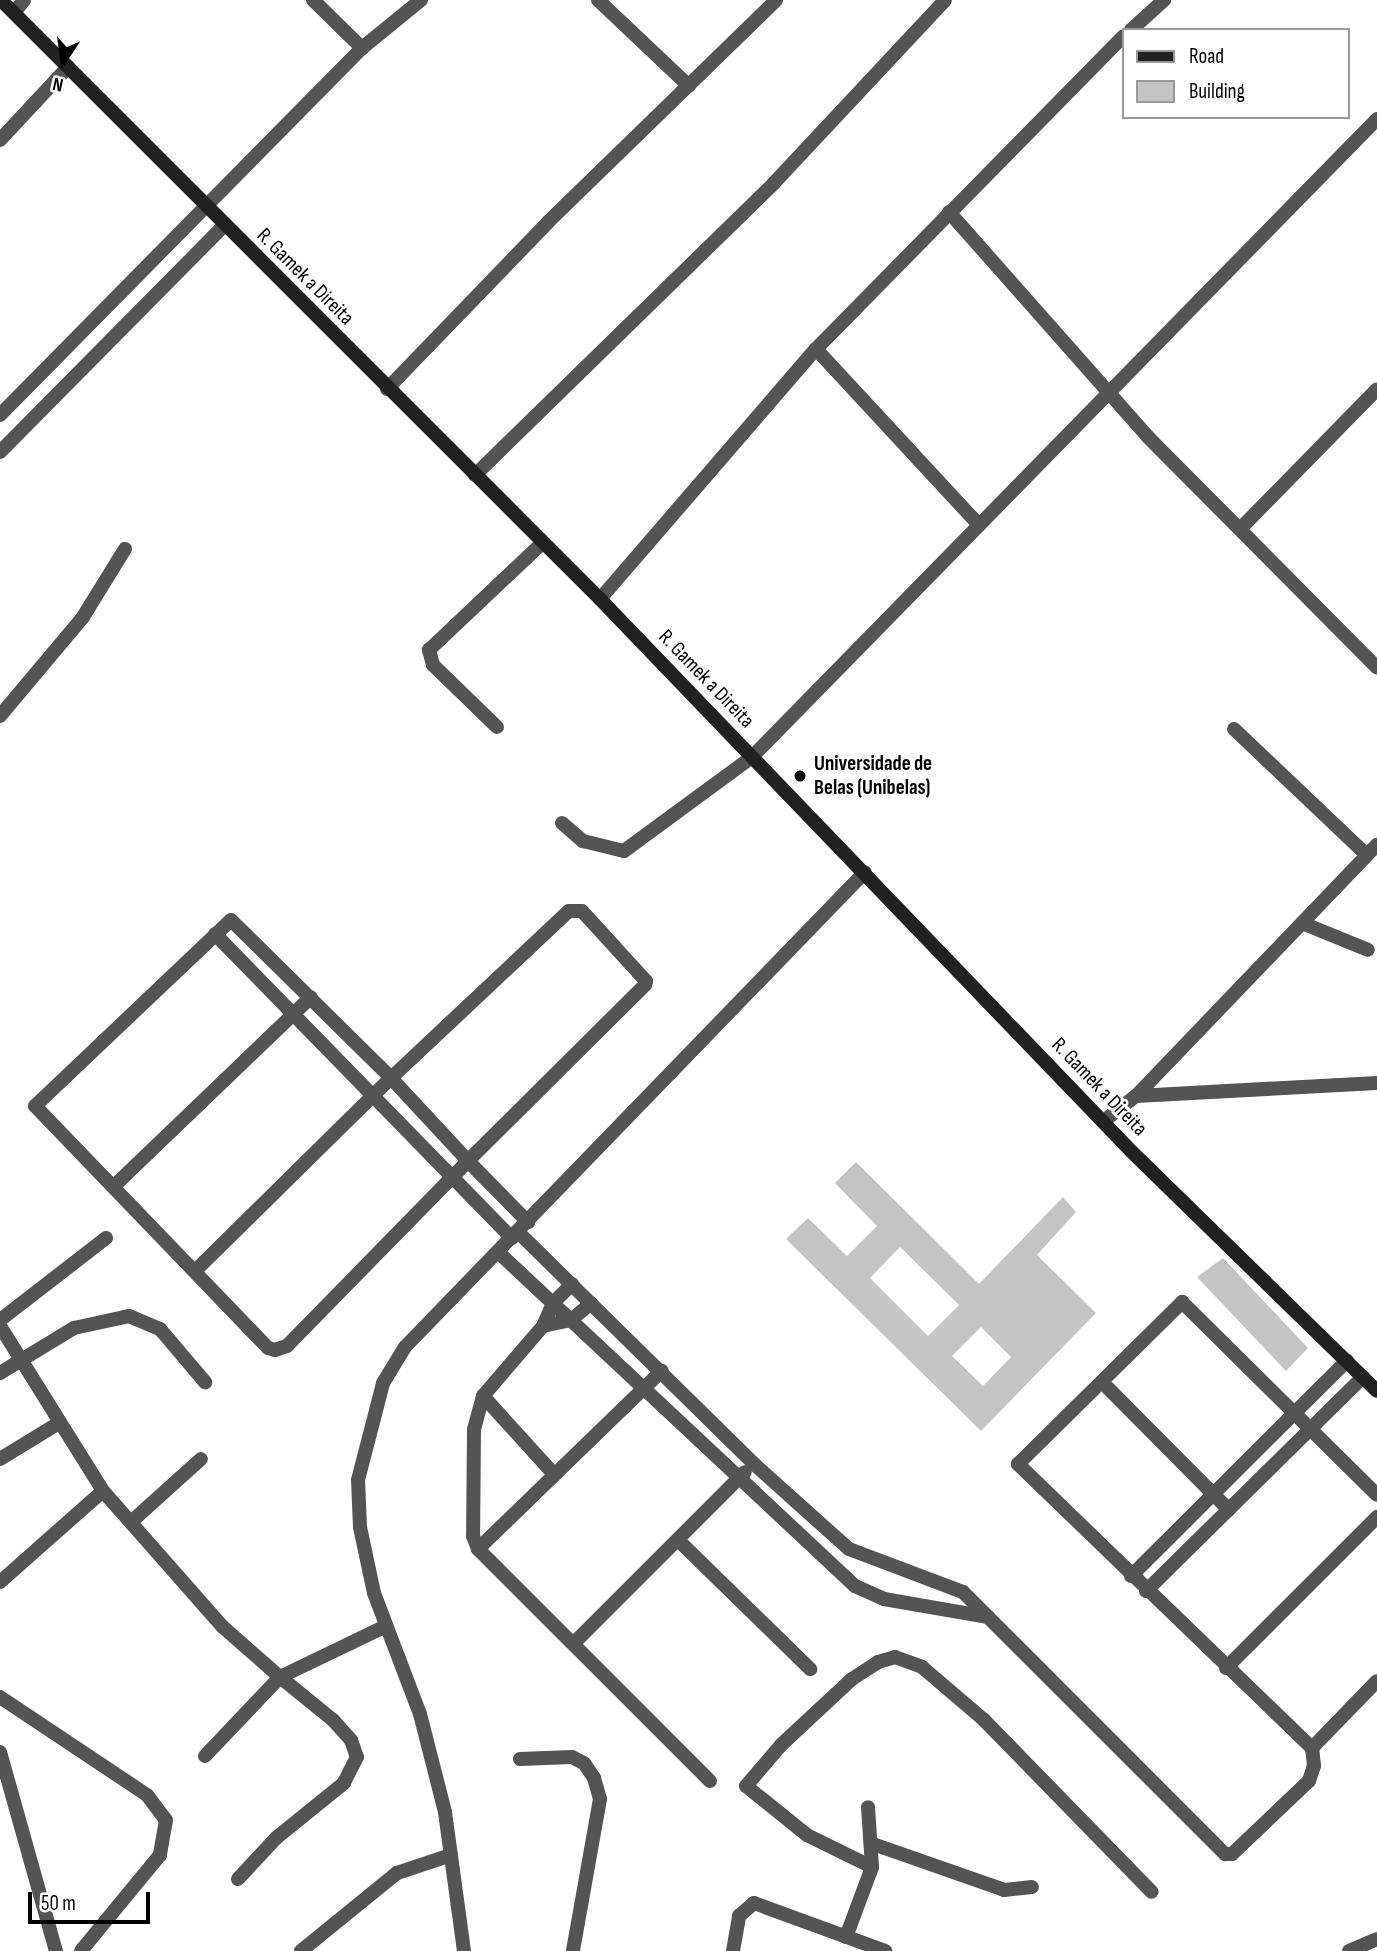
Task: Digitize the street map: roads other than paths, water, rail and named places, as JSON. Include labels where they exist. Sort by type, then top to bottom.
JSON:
[{"type":"main road","name":"R. Gamek a Direita","points":[[1,0],[224,226],[600,599],[1105,1120],[1377,1391]]},
{"type":"street","points":[[14,13],[24,0]]},
{"type":"street","points":[[313,0],[362,48]]},
{"type":"street","points":[[0,415],[362,48],[421,0]]},
{"type":"street","points":[[598,0],[688,86]]},
{"type":"street","points":[[387,389],[548,222],[776,0]]},
{"type":"street","points":[[475,475],[774,183],[945,0]]},
{"type":"street","points":[[1133,28],[1164,0]]},
{"type":"street","points":[[600,599],[816,349],[1122,38]]},
{"type":"street","points":[[0,140],[68,67]]},
{"type":"street","points":[[562,823],[583,841],[624,851],[751,757],[1377,119]]},
{"type":"street","points":[[949,212],[1107,392],[1377,668]]},
{"type":"street","points":[[0,453],[224,226]]},
{"type":"street","points":[[816,349],[979,526]]},
{"type":"street","points":[[1241,528],[1377,389]]},
{"type":"street","points":[[497,727],[433,665],[429,650],[542,543]]},
{"type":"street","points":[[0,716],[83,617],[125,550]]},
{"type":"street","points":[[1105,1120],[1136,1096],[1372,850],[1234,729]]},
{"type":"street","points":[[464,1951],[451,1855],[420,1714],[386,1626],[360,1527],[358,1480],[369,1429],[392,1364],[864,872]]},
{"type":"street","points":[[195,1270],[391,1078],[569,911],[582,911],[646,976],[645,985],[468,1161],[281,1349],[268,1348],[195,1270],[38,1112],[36,1103],[227,922],[238,923],[391,1078],[468,1161],[519,1230]]},
{"type":"street","points":[[1302,923],[1368,950]]},
{"type":"street","points":[[215,934],[452,1178],[519,1230],[754,1463],[857,1555],[953,1585],[1225,1854],[1233,1854],[1309,1781],[1314,1766],[1312,1748],[1018,1467],[1182,1302],[1377,1495]]},
{"type":"street","points":[[113,1187],[311,997]]},
{"type":"street","points":[[1136,1096],[1377,1083]]},
{"type":"street","points":[[0,1320],[106,1238]]},
{"type":"street","points":[[498,1252],[647,1388],[855,1586],[869,1594],[988,1617]]},
{"type":"street","points":[[572,1284],[553,1303],[543,1326],[483,1396],[474,1430],[471,1505],[478,1549],[575,1642],[710,1781]]},
{"type":"street","points":[[543,1326],[571,1320],[591,1303]]},
{"type":"street","points":[[0,1373],[74,1328],[129,1316],[160,1329],[205,1382]]},
{"type":"street","points":[[0,1326],[103,1491],[223,1627],[333,1720],[351,1740],[357,1757],[344,1783],[276,1839],[238,1879]]},
{"type":"street","points":[[1131,1576],[1347,1361]]},
{"type":"street","points":[[478,1549],[552,1472],[647,1388],[662,1371]]},
{"type":"street","points":[[1146,1591],[1363,1377]]},
{"type":"street","points":[[1102,1382],[1229,1510]]},
{"type":"street","points":[[483,1396],[552,1472]]},
{"type":"street","points":[[0,1459],[60,1423]]},
{"type":"street","points":[[131,1522],[201,1459]]},
{"type":"street","points":[[575,1642],[754,1463]]},
{"type":"street","points":[[0,1582],[103,1491]]},
{"type":"street","points":[[1226,1668],[1377,1517]]},
{"type":"street","points":[[678,1540],[810,1669]]},
{"type":"street","points":[[205,1756],[279,1677],[386,1626]]},
{"type":"street","points":[[872,1867],[807,1835],[752,1796],[746,1786],[781,1745],[852,1679],[895,1657],[922,1667],[984,1720],[1152,1892]]},
{"type":"street","points":[[1312,1748],[1377,1681]]},
{"type":"street","points":[[0,1697],[138,1789],[160,1808],[166,1820],[160,1855],[82,1951]]},
{"type":"street","points":[[0,1752],[57,1951]]},
{"type":"street","points":[[520,1759],[572,1757],[584,1763],[600,1799],[573,1951]]},
{"type":"street","points":[[846,1937],[872,1867],[873,1844],[868,1807]]},
{"type":"street","points":[[873,1844],[1004,1890],[1032,1887]]},
{"type":"street","points":[[301,1951],[397,1873],[451,1855]]},
{"type":"street","points":[[733,1951],[739,1916],[754,1903],[885,1951]]},
{"type":"street","points":[[1349,1951],[1377,1939]]},
{"type":"place","name":"Universidade de Belas (Unibelas)","points":[[800,776]]}]
